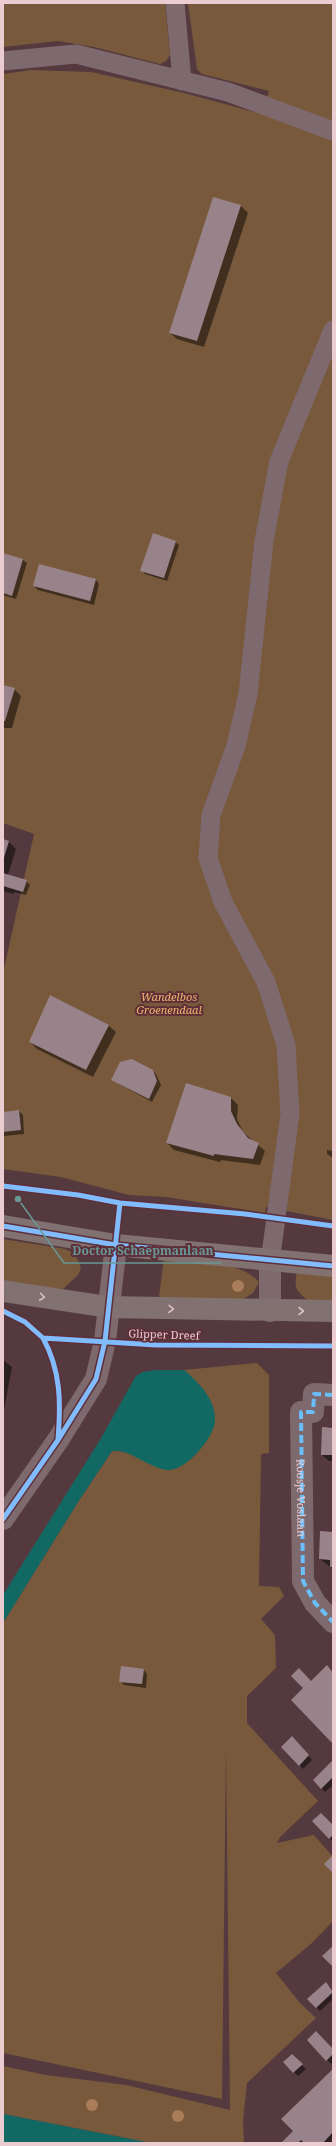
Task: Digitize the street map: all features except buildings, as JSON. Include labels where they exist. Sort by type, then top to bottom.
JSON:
[{"type":"street","points":[[3,1226],[116,1245],[270,1262],[333,1266]]},
{"type":"street","points":[[3,1519],[58,1440],[96,1379],[105,1341],[116,1245]]},
{"type":"street","points":[[270,1262],[270,1311]]},
{"type":"street","points":[[3,1291],[108,1307],[333,1311]]},
{"type":"street","name":"Roosje Voslaan","points":[[333,1395],[314,1394],[314,1412],[301,1412],[303,1581],[315,1603],[333,1622]]},
{"type":"lane","points":[[175,3],[182,81]]},
{"type":"lane","points":[[3,61],[76,54],[228,92],[333,131]]},
{"type":"lane","points":[[270,1262],[290,1114],[286,1045],[266,982],[223,902],[208,858],[211,815],[236,746],[248,694],[264,541],[280,461],[333,330]]},
{"type":"green space","points":[[3,3],[165,3],[170,55],[166,61],[160,64],[94,47],[58,41],[3,47]]},
{"type":"green space","name":"Wandelbos Groenendaal","points":[[188,3],[333,3],[333,1220],[266,1207],[265,1213],[166,1197],[129,1195],[61,1177],[3,1169],[3,973],[34,834],[3,823],[3,74],[31,70],[91,72],[184,93],[262,114],[269,91],[202,74],[197,69]]},
{"type":"green space","points":[[3,1239],[65,1249],[76,1256],[81,1268],[78,1275],[63,1289],[3,1286]]},
{"type":"green space","points":[[164,1258],[215,1263],[240,1269],[251,1275],[259,1282],[253,1293],[240,1301],[190,1301],[159,1297]]},
{"type":"green space","points":[[297,1271],[333,1273],[333,1302],[308,1301],[296,1288]]},
{"type":"green space","points":[[257,1363],[269,1375],[269,1453],[261,1454],[259,1586],[279,1587],[284,1596],[261,1619],[275,1635],[276,1668],[247,1696],[247,1723],[318,1801],[280,1837],[277,1843],[314,1835],[333,1857],[333,1921],[312,1943],[276,1973],[300,2003],[316,2018],[247,2083],[243,2121],[244,2143],[151,2143],[3,2114],[3,2066],[46,2075],[126,2085],[230,2110],[226,1750],[222,2099],[3,2053],[3,1623],[78,1502],[112,1451],[194,1456],[206,1442],[210,1400],[203,1389],[184,1370]]},
{"type":"water","points":[[155,1370],[184,1370],[205,1392],[213,1405],[215,1413],[215,1421],[210,1436],[190,1460],[182,1466],[174,1469],[167,1470],[153,1466],[125,1452],[112,1451],[78,1502],[3,1623],[3,1595],[100,1440],[136,1376],[143,1372]]},
{"type":"water","points":[[3,2114],[151,2143],[3,2143]]},
{"type":"marked path","points":[[333,1395],[314,1394],[313,1412],[301,1412],[303,1581],[315,1603],[333,1622]]},
{"type":"cycle path","points":[[3,1186],[78,1195],[120,1203],[245,1214],[333,1226]]},
{"type":"cycle path","points":[[3,1519],[58,1440],[96,1379],[105,1341],[120,1203]]},
{"type":"cycle path","points":[[3,1226],[116,1245],[333,1266]]},
{"type":"cycle path","name":"Glipper Dreef","points":[[3,1311],[25,1322],[43,1338],[156,1345],[333,1346]]},
{"type":"cycle path","points":[[43,1338],[53,1363],[58,1387],[58,1439]]},
{"type":"place","name":"Doctor Schaepmanlaan","points":[[18,1199]]}]
